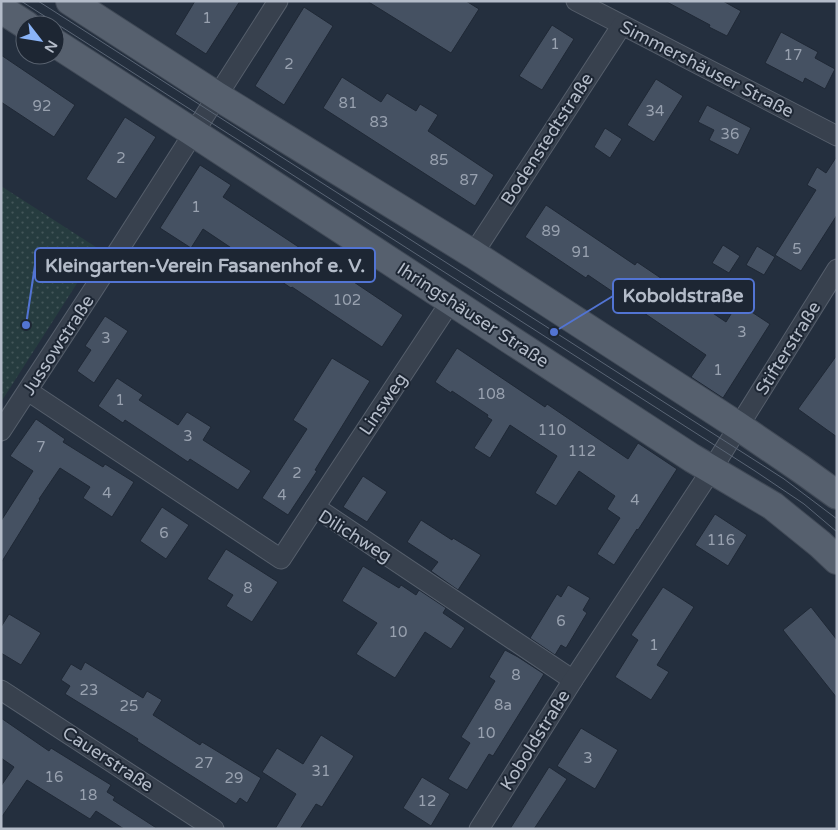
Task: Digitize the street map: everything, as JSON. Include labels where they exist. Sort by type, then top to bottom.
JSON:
[{"type":"main road","points":[[70,1],[217,96],[473,254],[738,426],[801,468],[837,495]]},
{"type":"main road","points":[[1,9],[15,18]]},
{"type":"main road","name":"Ihringshäuser Straße","points":[[65,50],[194,132],[451,302],[773,506],[837,560]]},
{"type":"street","name":"Jussowstraße","points":[[1,431],[278,1]]},
{"type":"street","name":"Simmershäuser Straße","points":[[576,1],[837,136]]},
{"type":"street","name":"Bodenstedtstraße","points":[[473,254],[622,25]]},
{"type":"street","name":"Stifterstraße","points":[[738,426],[837,269]]},
{"type":"street","name":"Linsweg","points":[[315,507],[451,302]]},
{"type":"street","name":"Dilichweg","points":[[28,391],[281,558],[315,507],[573,680]]},
{"type":"street","name":"Koboldstraße","points":[[479,829],[738,426]]},
{"type":"street","name":"Cauerstraße","points":[[1,690],[214,829]]},
{"type":"green space","points":[[1,186],[99,249],[1,402]]},
{"type":"building","points":[[195,1],[240,1],[206,54],[175,34]]},
{"type":"building","points":[[367,1],[466,1],[479,9],[451,53]]},
{"type":"building","points":[[665,1],[723,1],[741,11],[727,36]]},
{"type":"building","points":[[304,7],[333,26],[284,105],[255,86]]},
{"type":"building","points":[[552,25],[574,39],[542,90],[519,76]]},
{"type":"building","points":[[781,32],[818,52],[815,58],[835,69],[825,89],[805,78],[803,83],[765,63]]},
{"type":"building","points":[[1,55],[75,105],[54,137],[1,102]]},
{"type":"building","points":[[342,77],[381,102],[387,93],[416,111],[420,104],[438,115],[428,131],[494,175],[475,206],[323,108]]},
{"type":"building","points":[[656,79],[683,96],[654,142],[627,125]]},
{"type":"building","points":[[707,105],[751,128],[738,155],[709,140],[714,130],[698,122]]},
{"type":"building","points":[[125,117],[156,137],[116,199],[86,179]]},
{"type":"building","points":[[605,128],[622,139],[610,158],[594,147]]},
{"type":"building","points":[[837,156],[837,215],[801,271],[775,255],[816,190],[807,185],[817,167],[826,173]]},
{"type":"building","points":[[200,165],[231,185],[223,197],[403,315],[382,347],[203,229],[191,248],[160,228]]},
{"type":"building","points":[[546,205],[635,265],[637,262],[726,322],[738,303],[770,324],[723,398],[691,377],[706,355],[588,275],[586,278],[525,237]]},
{"type":"building","points":[[723,245],[740,256],[729,273],[712,263]]},
{"type":"building","points":[[757,246],[775,257],[764,275],[746,265]]},
{"type":"building","points":[[105,316],[128,331],[94,383],[77,371],[91,350],[85,346]]},
{"type":"building","points":[[457,348],[545,407],[547,404],[628,459],[638,443],[677,469],[614,565],[597,554],[620,518],[607,509],[615,496],[579,471],[556,506],[535,493],[557,456],[510,425],[490,458],[474,448],[492,420],[487,417],[488,415],[452,391],[451,393],[435,382]]},
{"type":"building","points":[[837,355],[837,437],[798,409]]},
{"type":"building","points":[[332,358],[370,381],[315,470],[317,471],[288,515],[262,498],[307,429],[293,420]]},
{"type":"building","points":[[117,378],[143,395],[139,400],[178,425],[187,412],[211,427],[203,440],[251,471],[238,490],[190,459],[188,462],[125,420],[123,423],[98,406]]},
{"type":"building","points":[[36,419],[65,439],[63,442],[103,467],[105,464],[134,482],[112,517],[83,498],[90,487],[60,468],[1,563],[1,521],[33,471],[10,456]]},
{"type":"building","points":[[363,476],[387,492],[367,522],[343,507]]},
{"type":"building","points":[[162,507],[189,525],[166,559],[140,541]]},
{"type":"building","points":[[715,514],[747,535],[728,566],[695,545]]},
{"type":"building","points":[[421,520],[452,540],[453,538],[481,555],[458,590],[431,571],[438,562],[407,542]]},
{"type":"building","points":[[226,549],[278,582],[252,622],[226,606],[233,595],[207,579]]},
{"type":"building","points":[[363,566],[399,588],[401,585],[416,595],[419,590],[446,608],[443,613],[465,628],[451,649],[425,632],[395,678],[356,654],[377,623],[342,601]]},
{"type":"building","points":[[568,585],[590,598],[583,610],[587,613],[566,648],[561,645],[555,655],[530,638],[557,594],[561,597]]},
{"type":"building","points":[[663,587],[694,607],[657,665],[669,672],[651,700],[615,677],[638,640],[631,635]]},
{"type":"building","points":[[811,607],[837,640],[837,698],[783,630]]},
{"type":"building","points":[[9,614],[41,633],[21,665],[1,653],[1,627]]},
{"type":"building","points":[[505,650],[544,674],[493,756],[489,754],[467,790],[448,779],[470,743],[461,737],[495,681],[489,677]]},
{"type":"building","points":[[85,662],[143,698],[147,691],[162,700],[153,715],[200,745],[202,742],[261,778],[247,803],[240,798],[236,804],[137,741],[138,739],[65,694],[70,686],[61,680],[71,664],[81,670]]},
{"type":"building","points":[[1,718],[49,751],[51,748],[111,785],[107,792],[115,797],[113,800],[158,829],[124,829],[96,811],[90,819],[27,780],[1,818],[1,786],[14,767],[1,758]]},
{"type":"building","points":[[581,728],[618,750],[595,789],[557,766]]},
{"type":"building","points":[[321,735],[354,756],[322,807],[316,804],[300,829],[275,829],[296,794],[262,772],[277,748],[303,764]]},
{"type":"building","points":[[549,767],[567,779],[534,829],[510,829]]},
{"type":"building","points":[[422,777],[450,794],[431,826],[403,808]]},
{"type":"tram line","points":[[21,1],[755,471],[804,504],[837,532]]},
{"type":"tram line","points":[[38,1],[784,479],[837,519]]},
{"type":"place","name":"Kleingarten-Verein Fasanenhof e. V.","points":[[26,325]]},
{"type":"place","name":"Koboldstraße","points":[[554,332]]}]
